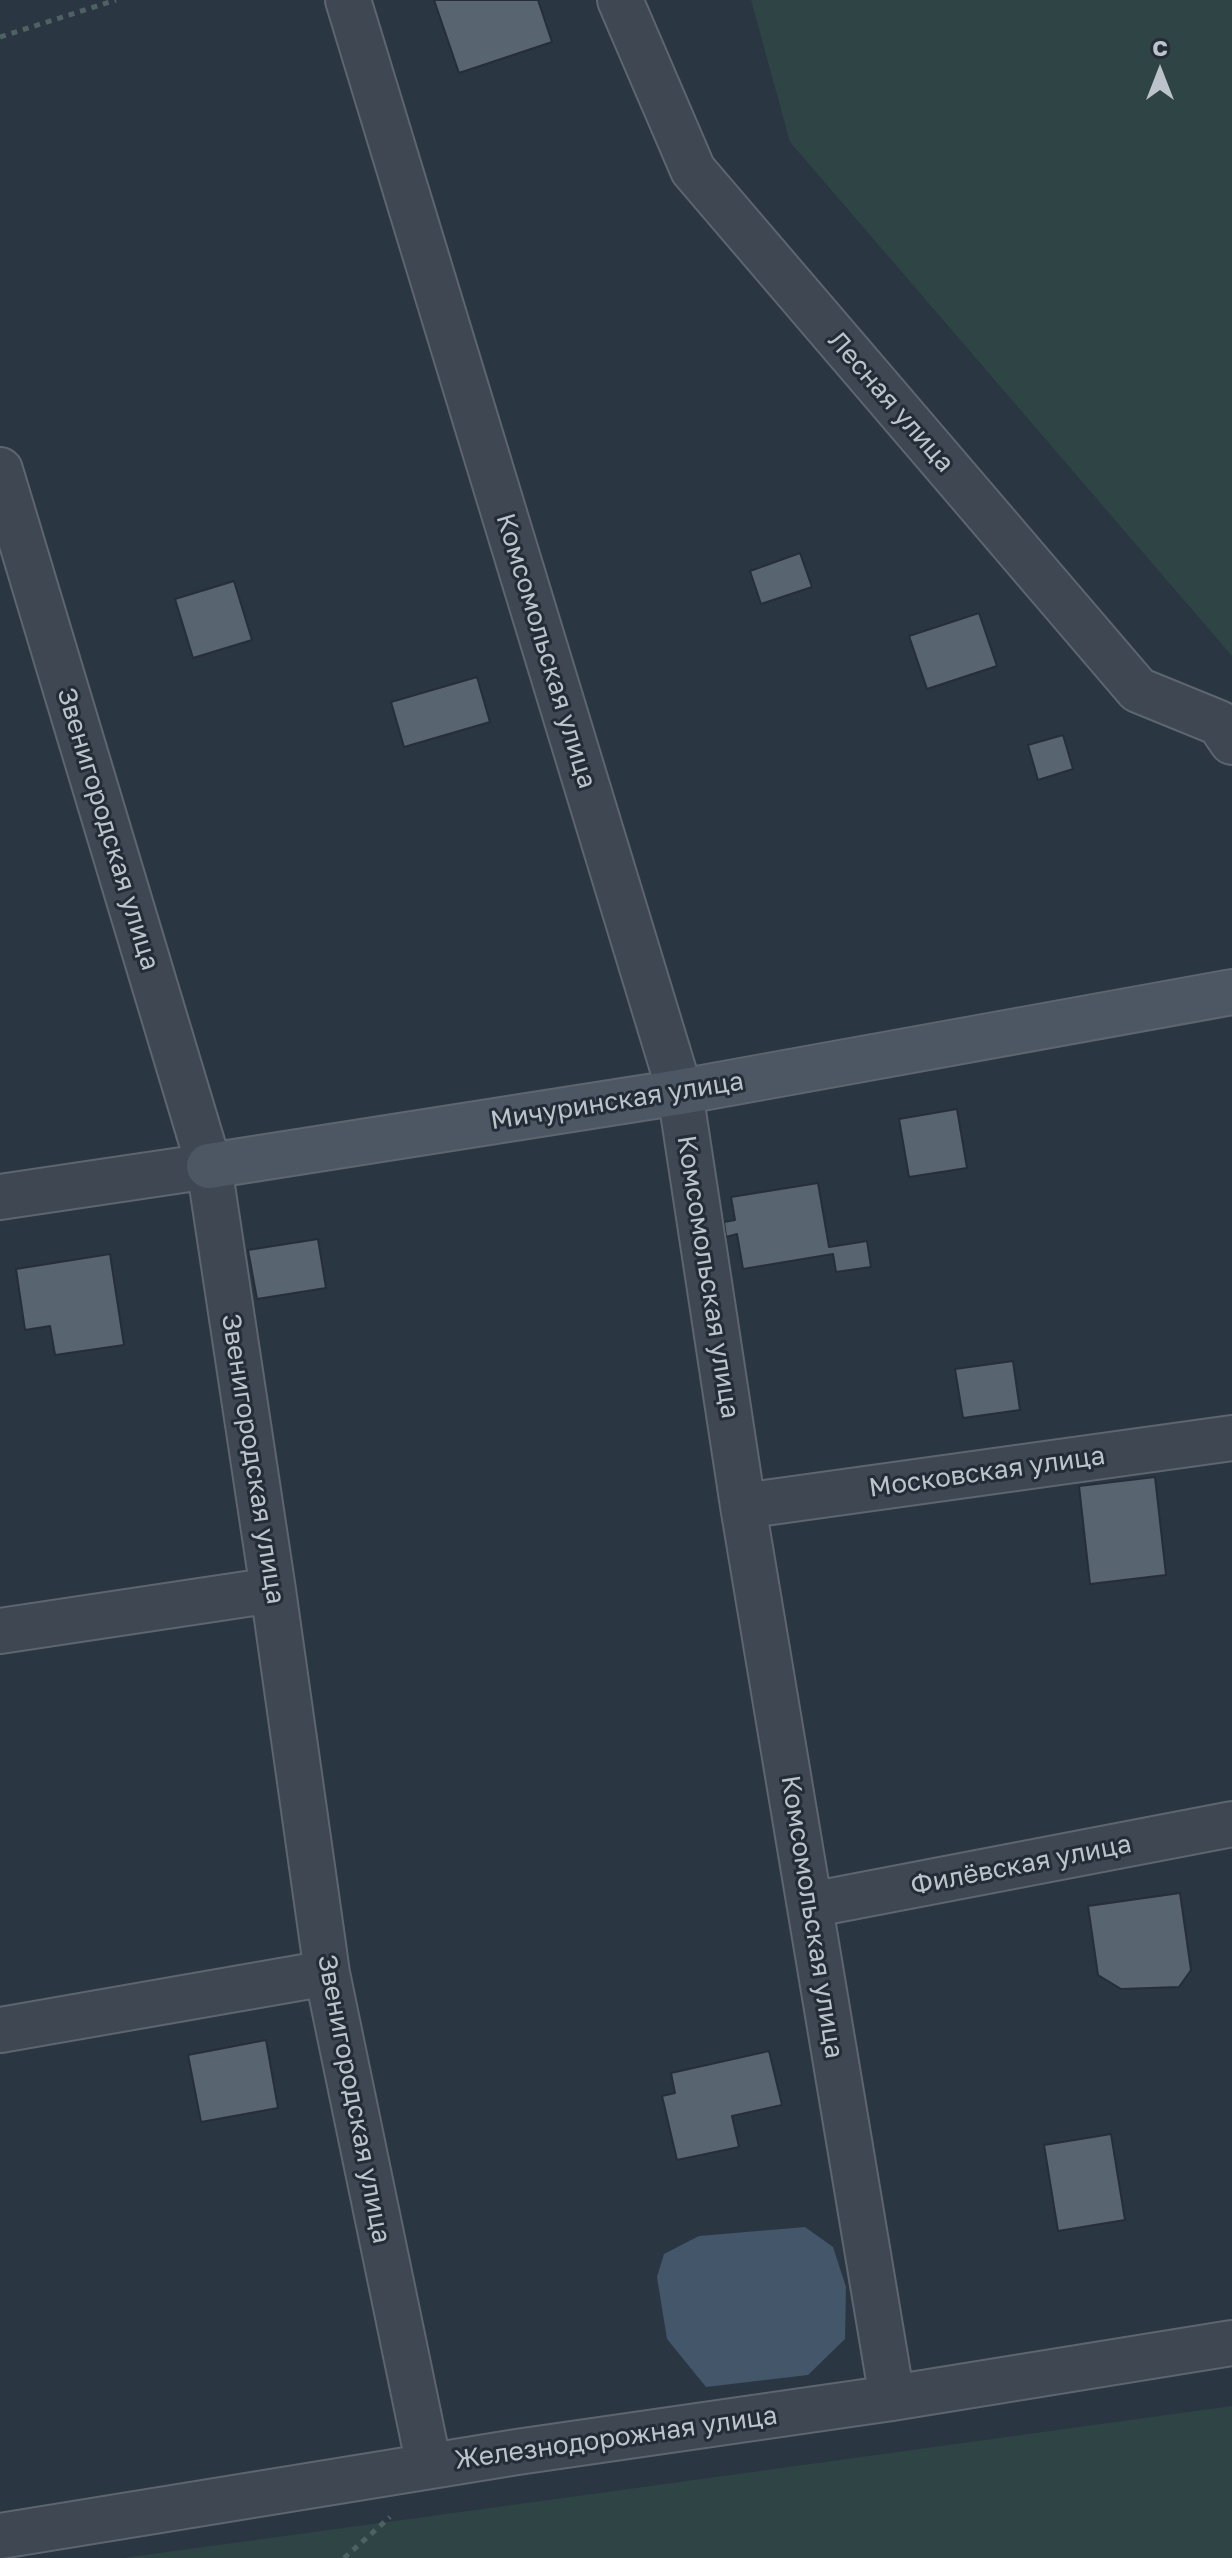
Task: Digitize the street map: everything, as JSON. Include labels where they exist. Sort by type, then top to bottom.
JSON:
[{"type":"street","name":"Комсомольская улица","points":[[348,0],[680,1092],[743,1506],[892,2398]]},
{"type":"street","name":"Лесная улица","points":[[620,0],[693,170],[1138,690],[1219,723],[1232,742]]},
{"type":"street","name":"Звенигородская улица","points":[[0,470],[209,1166],[327,1973],[429,2466]]},
{"type":"street","name":"Мичуринская улица","points":[[0,1197],[680,1092],[1232,992]]},
{"type":"street","name":"Московская улица","points":[[743,1506],[1232,1438]]},
{"type":"street","points":[[0,1631],[273,1590]]},
{"type":"street","name":"Филёвская улица","points":[[810,1905],[1232,1824]]},
{"type":"street","points":[[0,2030],[327,1973]]},
{"type":"street","name":"Железнодорожная улица","points":[[0,2536],[429,2466],[892,2398],[1232,2343]]},
{"type":"path","points":[[0,37],[116,0]]},
{"type":"green space","points":[[751,0],[1232,0],[1232,656],[790,142]]},
{"type":"green space","points":[[1232,2406],[1232,2558],[123,2558],[556,2499]]},
{"type":"water","points":[[805,2227],[833,2247],[846,2287],[845,2339],[808,2375],[706,2387],[667,2339],[657,2277],[664,2254],[699,2236]]},
{"type":"building","points":[[434,0],[538,0],[552,42],[459,73]]},
{"type":"building","points":[[800,553],[812,587],[761,604],[750,571]]},
{"type":"building","points":[[234,581],[252,640],[193,658],[175,599]]},
{"type":"building","points":[[979,613],[997,666],[927,689],[909,636]]},
{"type":"building","points":[[477,677],[490,722],[404,747],[391,702]]},
{"type":"building","points":[[1063,735],[1073,769],[1038,780],[1028,745]]},
{"type":"building","points":[[957,1109],[967,1168],[909,1177],[899,1119]]},
{"type":"building","points":[[818,1183],[829,1247],[867,1241],[871,1267],[836,1272],[833,1254],[743,1269],[737,1234],[726,1237],[724,1222],[735,1220],[731,1197]]},
{"type":"building","points":[[318,1239],[326,1288],[257,1299],[248,1250]]},
{"type":"building","points":[[110,1254],[124,1345],[55,1355],[50,1326],[25,1330],[16,1269]]},
{"type":"building","points":[[1013,1361],[1020,1410],[963,1418],[955,1369]]},
{"type":"building","points":[[1155,1477],[1166,1575],[1090,1584],[1079,1486]]},
{"type":"building","points":[[1180,1893],[1191,1970],[1179,1987],[1121,1989],[1098,1975],[1088,1906]]},
{"type":"building","points":[[266,2040],[278,2108],[201,2122],[188,2055]]},
{"type":"building","points":[[769,2051],[782,2105],[732,2116],[739,2147],[677,2160],[662,2096],[675,2093],[671,2073]]},
{"type":"building","points":[[1111,2134],[1125,2220],[1058,2231],[1044,2145]]}]
